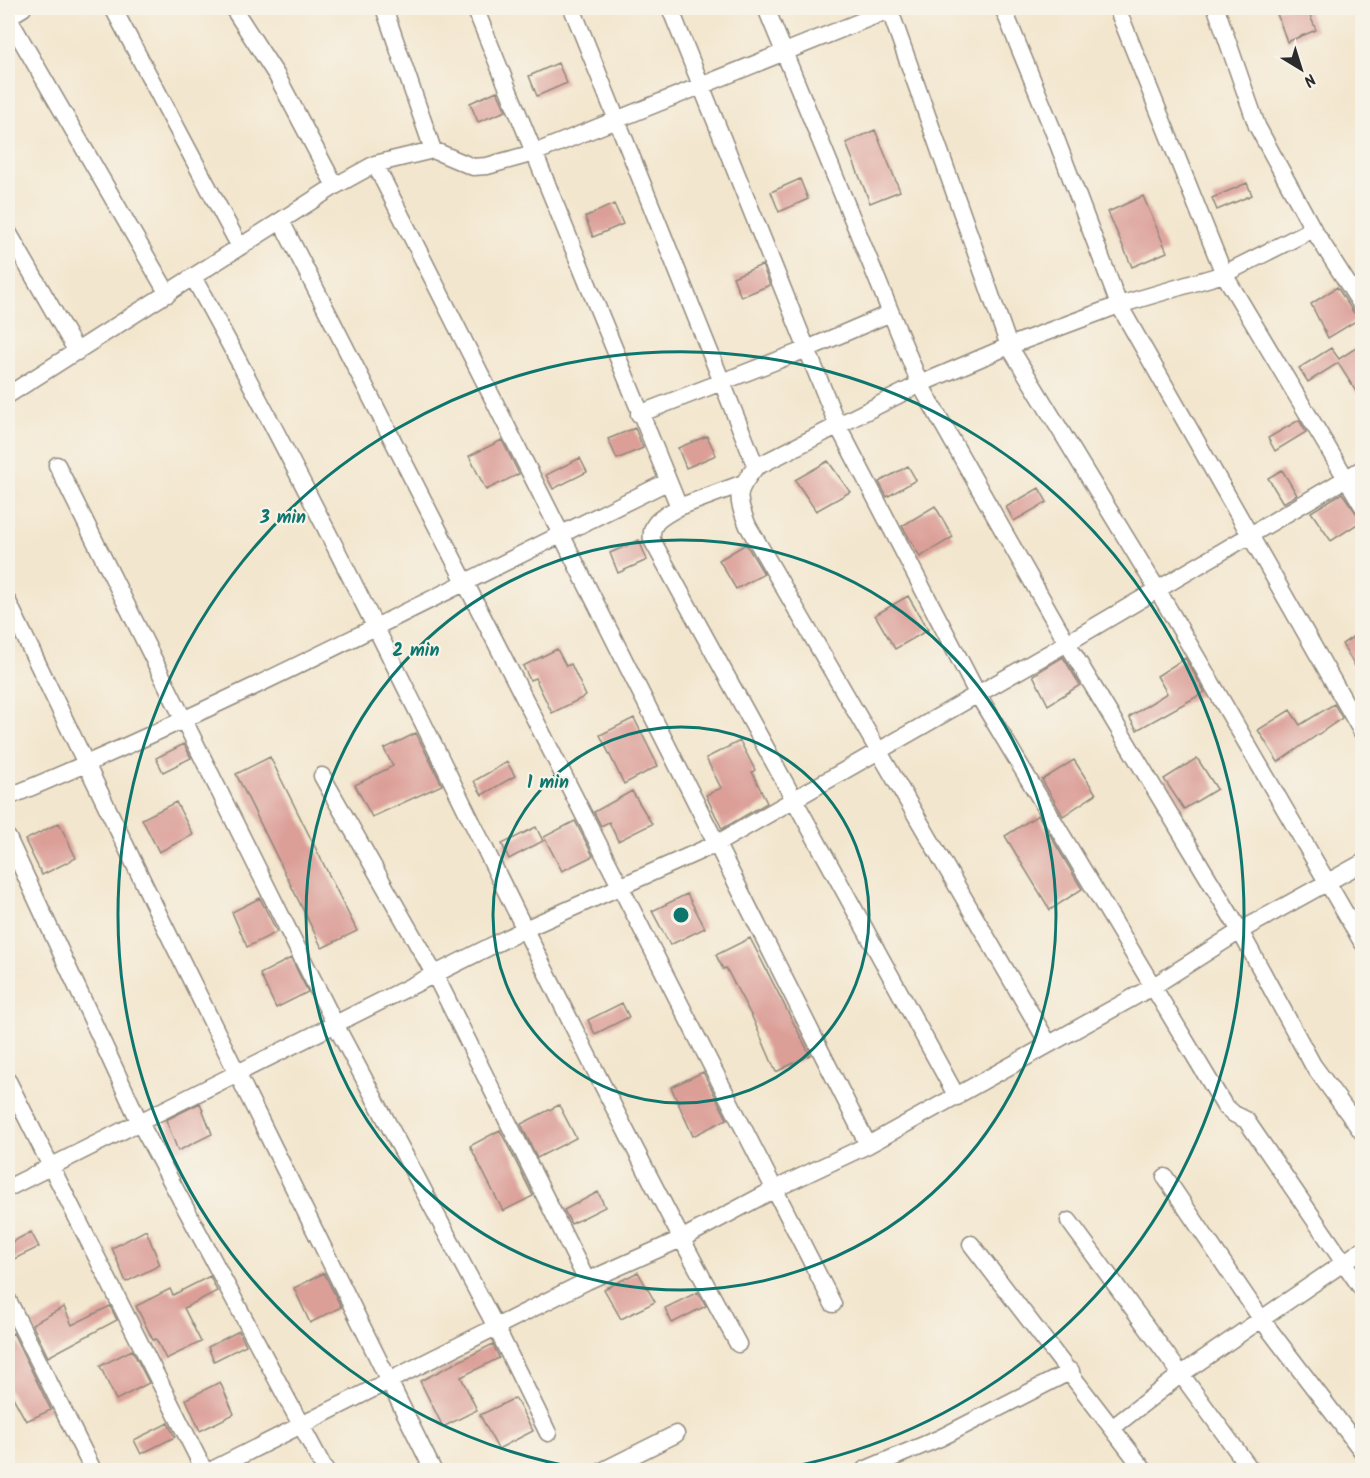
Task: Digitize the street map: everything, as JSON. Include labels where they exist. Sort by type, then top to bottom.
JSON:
[{"type":"street","points":[[23,8],[8,17],[168,294]]},
{"type":"street","points":[[113,8],[240,247]]},
{"type":"street","points":[[233,8],[277,76],[335,186]]},
{"type":"street","points":[[384,8],[433,150]]},
{"type":"street","points":[[475,8],[639,414],[679,507]]},
{"type":"street","points":[[572,8],[756,467]]},
{"type":"street","points":[[670,8],[837,424],[978,695],[1224,1105],[1246,1120],[1362,1289]]},
{"type":"street","points":[[766,8],[920,384],[1067,643],[1240,931],[1313,1065],[1359,1120]]},
{"type":"street","points":[[1003,8],[1052,128],[1119,305],[1362,732]]},
{"type":"street","points":[[1118,8],[1224,274],[1362,505]]},
{"type":"street","points":[[1216,8],[1257,126],[1313,229],[1362,306]]},
{"type":"street","points":[[8,395],[335,186],[375,164],[433,150],[473,166],[487,166],[534,153],[889,9],[1009,346],[1156,589],[1362,942]]},
{"type":"street","points":[[375,164],[868,1145]]},
{"type":"street","points":[[281,221],[833,1304]]},
{"type":"street","points":[[957,1097],[652,540],[652,528],[656,522],[679,507],[741,484],[756,467],[920,384],[1009,346],[1119,305],[1224,274],[1313,229]]},
{"type":"street","points":[[8,232],[77,352]]},
{"type":"street","points":[[193,277],[375,625],[681,1239],[738,1344]]},
{"type":"street","points":[[639,414],[807,350],[891,313]]},
{"type":"street","points":[[57,465],[185,718],[335,1024],[496,1327],[548,1433]]},
{"type":"street","points":[[8,1188],[525,928],[718,843],[879,749],[978,695],[1362,469]]},
{"type":"street","points":[[8,796],[86,764],[185,718],[375,625],[465,584],[560,534],[667,482]]},
{"type":"street","points":[[741,484],[738,497],[748,526],[1048,1043]]},
{"type":"street","points":[[8,602],[433,1470]]},
{"type":"street","points":[[322,776],[435,975],[587,1281]]},
{"type":"street","points":[[8,838],[139,1121],[325,1470]]},
{"type":"street","points":[[212,1470],[302,1427],[587,1281],[681,1239],[775,1189],[868,1145],[1152,987],[1240,931],[1362,863]]},
{"type":"street","points":[[8,1081],[204,1470]]},
{"type":"street","points":[[1165,1177],[1262,1320],[1362,1451]]},
{"type":"street","points":[[1070,1221],[1179,1375],[1251,1470]]},
{"type":"street","points":[[971,1244],[1071,1371],[1144,1470]]},
{"type":"street","points":[[1112,1428],[1179,1375],[1362,1250]]},
{"type":"street","points":[[9,1308],[93,1470]]},
{"type":"street","points":[[864,1470],[940,1438],[1071,1371]]},
{"type":"street","points":[[604,1470],[676,1434]]},
{"type":"building","points":[[1275,8],[1307,8],[1316,30],[1287,42]]},
{"type":"building","points":[[558,63],[567,83],[537,96],[529,76]]},
{"type":"building","points":[[497,91],[506,111],[478,122],[470,103]]},
{"type":"building","points":[[875,130],[900,191],[870,203],[846,143]]},
{"type":"building","points":[[800,179],[808,199],[779,212],[771,192]]},
{"type":"building","points":[[1247,183],[1252,195],[1217,210],[1212,198]]},
{"type":"building","points":[[1143,196],[1167,252],[1132,267],[1108,212]]},
{"type":"building","points":[[614,204],[623,224],[593,237],[585,217]]},
{"type":"building","points":[[762,265],[770,285],[741,297],[733,277]]},
{"type":"building","points":[[1337,287],[1353,312],[1361,318],[1328,338],[1311,304]]},
{"type":"building","points":[[1362,344],[1362,401],[1338,363],[1308,382],[1299,368],[1331,348],[1339,359]]},
{"type":"building","points":[[1299,420],[1306,432],[1275,451],[1268,438]]},
{"type":"building","points":[[635,428],[643,448],[617,459],[608,439]]},
{"type":"building","points":[[707,436],[716,455],[686,468],[678,448]]},
{"type":"building","points":[[502,440],[519,474],[486,490],[469,456]]},
{"type":"building","points":[[580,458],[587,472],[553,489],[546,475]]},
{"type":"building","points":[[828,461],[850,492],[816,511],[795,480]]},
{"type":"building","points":[[908,466],[916,480],[887,497],[879,482]]},
{"type":"building","points":[[1282,470],[1297,495],[1283,503],[1268,478]]},
{"type":"building","points":[[1039,488],[1047,502],[1014,521],[1006,507]]},
{"type":"building","points":[[1342,493],[1362,521],[1331,541],[1311,512]]},
{"type":"building","points":[[935,506],[953,537],[920,557],[902,526]]},
{"type":"building","points":[[639,540],[647,560],[618,573],[610,553]]},
{"type":"building","points":[[746,544],[764,574],[736,589],[719,560]]},
{"type":"building","points":[[908,596],[928,630],[895,649],[875,615]]},
{"type":"building","points":[[1362,631],[1362,678],[1342,644]]},
{"type":"building","points":[[557,649],[566,666],[571,664],[586,696],[552,713],[535,678],[530,680],[523,666]]},
{"type":"building","points":[[1063,657],[1080,685],[1048,705],[1033,675]]},
{"type":"building","points":[[1185,658],[1205,692],[1137,730],[1129,717],[1167,693],[1157,676]]},
{"type":"building","points":[[1334,704],[1342,718],[1278,762],[1258,730],[1290,710],[1300,725]]},
{"type":"building","points":[[634,718],[658,766],[624,784],[600,735]]},
{"type":"building","points":[[416,733],[442,785],[372,817],[355,785],[393,766],[384,749]]},
{"type":"building","points":[[740,741],[755,770],[752,772],[767,803],[722,829],[706,795],[721,788],[706,758]]},
{"type":"building","points":[[184,744],[191,758],[163,772],[156,758]]},
{"type":"building","points":[[270,757],[357,931],[322,948],[236,774]]},
{"type":"building","points":[[1197,758],[1217,789],[1184,809],[1164,779]]},
{"type":"building","points":[[1074,760],[1096,794],[1063,816],[1042,780]]},
{"type":"building","points":[[507,762],[515,776],[482,795],[474,781]]},
{"type":"building","points":[[632,791],[652,824],[618,841],[609,822],[601,826],[594,812]]},
{"type":"building","points":[[176,802],[193,835],[159,852],[142,819]]},
{"type":"building","points":[[1038,815],[1082,889],[1050,910],[1005,836]]},
{"type":"building","points":[[575,821],[593,856],[562,871],[544,837]]},
{"type":"building","points":[[59,823],[76,858],[42,875],[25,840]]},
{"type":"building","points":[[536,827],[543,841],[509,859],[502,844]]},
{"type":"building","points":[[687,894],[705,928],[670,945],[652,911]]},
{"type":"building","points":[[260,898],[277,932],[247,947],[232,912]]},
{"type":"building","points":[[750,938],[810,1055],[776,1072],[753,1019],[726,968],[723,969],[716,955]]},
{"type":"building","points":[[291,958],[308,992],[276,1008],[260,974]]},
{"type":"building","points":[[622,1003],[629,1017],[595,1034],[588,1020]]},
{"type":"building","points":[[703,1072],[727,1119],[693,1136],[671,1087]]},
{"type":"building","points":[[200,1103],[212,1134],[178,1151],[166,1120]]},
{"type":"building","points":[[559,1105],[576,1138],[537,1158],[521,1124]]},
{"type":"building","points":[[500,1130],[533,1196],[503,1211],[470,1146]]},
{"type":"building","points":[[598,1192],[605,1207],[571,1224],[564,1210]]},
{"type":"building","points":[[146,1230],[160,1265],[126,1282],[112,1248]]},
{"type":"building","points":[[31,1232],[39,1247],[8,1262],[8,1244]]},
{"type":"building","points":[[638,1272],[655,1302],[621,1319],[604,1289]]},
{"type":"building","points":[[324,1273],[341,1307],[310,1323],[294,1288]]},
{"type":"building","points":[[210,1276],[217,1291],[184,1308],[201,1342],[166,1359],[156,1339],[153,1340],[136,1306],[170,1289],[173,1295]]},
{"type":"building","points":[[698,1292],[706,1306],[672,1323],[665,1308]]},
{"type":"building","points":[[110,1306],[117,1320],[48,1357],[32,1324],[64,1307],[72,1325]]},
{"type":"building","points":[[239,1331],[246,1345],[214,1361],[208,1347]]},
{"type":"building","points":[[13,1333],[51,1410],[26,1421],[8,1388],[8,1336]]},
{"type":"building","points":[[493,1344],[499,1358],[461,1377],[477,1410],[443,1427],[420,1381]]},
{"type":"building","points":[[132,1350],[149,1383],[116,1400],[100,1366]]},
{"type":"building","points":[[220,1382],[234,1414],[200,1431],[186,1399]]},
{"type":"building","points":[[515,1398],[533,1431],[498,1449],[480,1415]]},
{"type":"building","points":[[168,1423],[175,1437],[141,1454],[134,1440]]}]
